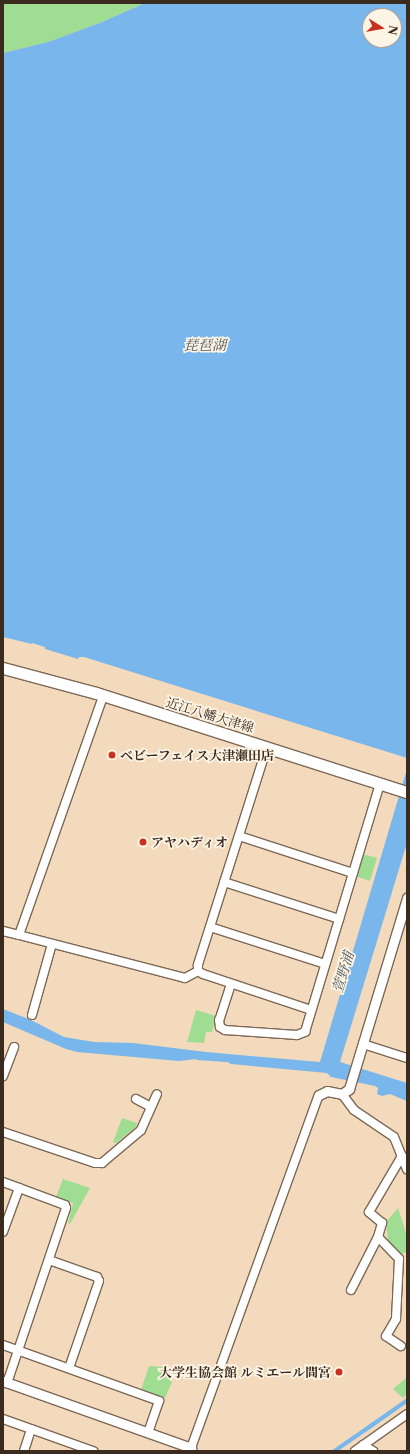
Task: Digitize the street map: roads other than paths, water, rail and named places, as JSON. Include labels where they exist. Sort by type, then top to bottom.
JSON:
[{"type":"main road","name":"近江八幡大津線","points":[[3,668],[103,696],[402,790]]},
{"type":"street","points":[[19,935],[103,696]]},
{"type":"street","points":[[198,971],[198,966],[210,927],[267,747]]},
{"type":"street","points":[[231,984],[219,1020],[220,1027],[226,1030],[297,1035],[305,1032],[380,783]]},
{"type":"street","points":[[239,836],[352,873]]},
{"type":"street","points":[[224,882],[339,919]]},
{"type":"street","points":[[342,1094],[346,1092],[351,1083],[407,898]]},
{"type":"street","points":[[210,927],[325,964]]},
{"type":"street","points":[[3,931],[185,978],[198,971]]},
{"type":"street","points":[[32,1015],[52,944]]},
{"type":"street","points":[[198,971],[231,984],[311,1010]]},
{"type":"street","points":[[363,1044],[407,1058]]},
{"type":"street","points":[[3,1076],[14,1047]]},
{"type":"street","points":[[3,1182],[65,1205],[66,1208],[18,1350],[5,1382],[148,1433],[190,1450],[319,1095],[328,1091],[342,1094],[354,1110],[394,1137],[407,1169]]},
{"type":"street","points":[[3,1132],[95,1163],[102,1163],[141,1130],[157,1094]]},
{"type":"street","points":[[136,1099],[151,1107]]},
{"type":"street","points":[[351,1290],[378,1237],[382,1223],[369,1212],[402,1156]]},
{"type":"street","points":[[3,1232],[19,1188]]},
{"type":"street","points":[[378,1237],[399,1259],[396,1319],[386,1336],[401,1346]]},
{"type":"street","points":[[49,1260],[97,1277],[99,1281],[69,1368]]},
{"type":"street","points":[[3,1345],[159,1401],[148,1433]]},
{"type":"street","points":[[355,1451],[407,1414]]},
{"type":"street","points":[[3,1419],[93,1451]]},
{"type":"street","points":[[24,1451],[32,1429]]},
{"type":"street","points":[[364,1445],[373,1451]]},
{"type":"water","name":"琵琶湖","points":[[145,3],[407,3],[407,758],[84,657],[79,657],[78,659],[45,649],[45,647],[32,643],[3,637],[3,53],[48,42],[102,22]]},
{"type":"water","points":[[407,769],[407,843],[340,1062],[407,1083],[407,1101],[390,1094],[382,1096],[377,1094],[378,1088],[375,1086],[331,1077],[327,1073],[231,1064],[222,1059],[205,1058],[179,1061],[77,1052],[66,1049],[3,1022],[3,1009],[31,1020],[64,1037],[94,1042],[133,1043],[206,1052],[320,1062]]},
{"type":"water","points":[[407,1398],[407,1403],[373,1427],[338,1451],[331,1451]]},
{"type":"waterway","points":[[197,1058],[225,1060]]},
{"type":"place","name":"ベビーフェイス大津瀬田店","points":[[112,755]]},
{"type":"place","name":"アヤハディオ","points":[[143,842]]},
{"type":"place","name":"大学生協会館 ルミエール間宮","points":[[339,1372]]},
{"type":"water label","name":"萱野浦","points":[[343,972]]}]
